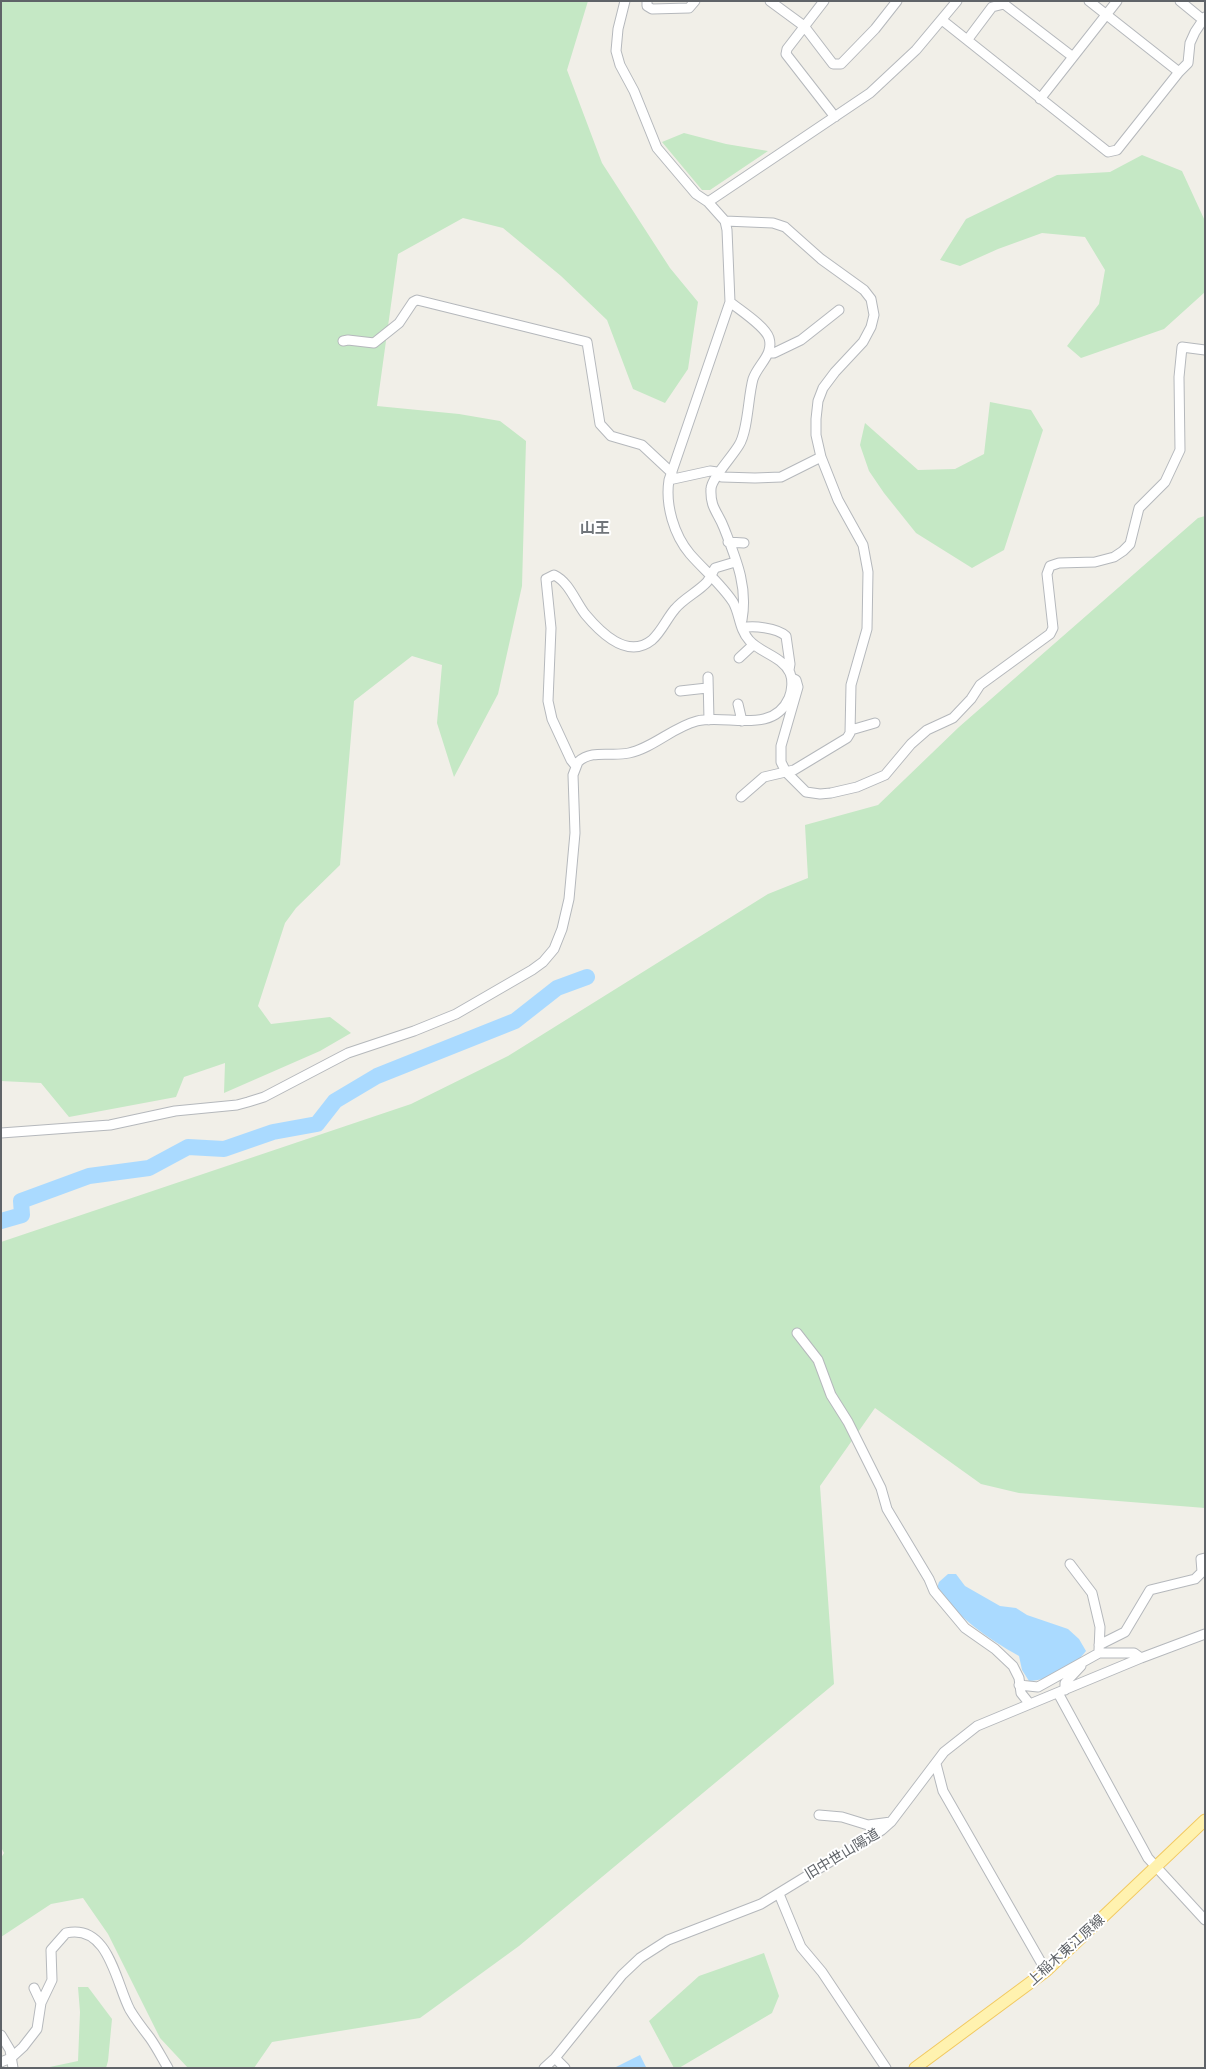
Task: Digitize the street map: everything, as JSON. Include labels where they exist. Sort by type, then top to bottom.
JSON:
[{"type":"main road","name":"上稲木東江原線","points":[[915,2068],[1046,1971],[1205,1820]]},
{"type":"street","points":[[625,1],[618,30],[616,51],[620,65],[634,91],[657,148],[696,194],[708,202],[725,221],[727,230],[730,302],[670,476],[667,502],[677,531],[689,552],[733,602],[741,625],[753,645],[780,661],[796,680],[798,687],[783,735],[780,756],[786,772],[802,790],[811,794],[820,794],[857,787],[885,775],[927,730],[953,718],[971,699],[980,684],[1050,634],[1053,628],[1047,574],[1050,566],[1059,563],[1096,562],[1114,557],[1123,552],[1130,544],[1139,508],[1165,482],[1180,450],[1179,377],[1182,347],[1205,350]]},
{"type":"street","points":[[647,1],[647,6],[652,9],[689,8],[694,1]]},
{"type":"street","points":[[770,1],[804,26],[833,64],[842,64],[874,30],[897,1]]},
{"type":"street","points":[[824,1],[787,49],[786,54],[835,117]]},
{"type":"street","points":[[708,202],[870,93],[894,72],[958,1]]},
{"type":"street","points":[[1089,1],[1179,72]]},
{"type":"street","points":[[1040,100],[1117,1]]},
{"type":"street","points":[[942,20],[968,39],[1040,100],[1108,152],[1117,150],[1188,63],[1190,43],[1204,18],[1180,1]]},
{"type":"street","points":[[968,39],[992,7],[1004,4],[1073,57]]},
{"type":"street","points":[[725,221],[773,223],[785,227],[821,259],[864,290],[871,299],[874,315],[871,327],[863,342],[823,388],[818,401],[816,435],[821,457],[838,500],[863,545],[868,572],[867,629],[851,684],[851,730],[847,738],[800,766],[786,772],[764,777],[741,797]]},
{"type":"street","points":[[343,342],[348,340],[374,343],[399,323],[413,302],[417,300],[587,342],[600,424],[611,436],[642,444],[670,476]]},
{"type":"street","points":[[730,302],[768,335],[770,343],[769,353],[754,377],[741,443],[726,466],[715,476],[711,487],[712,506],[723,527],[743,584],[744,597],[741,625]]},
{"type":"street","points":[[769,353],[774,353],[800,340],[839,310]]},
{"type":"street","points":[[670,476],[710,471],[722,476],[780,477],[821,457]]},
{"type":"street","points":[[728,542],[744,543]]},
{"type":"street","points":[[575,765],[552,719],[548,701],[550,628],[546,579],[554,575],[563,581],[585,613],[604,633],[621,645],[629,648],[652,640],[676,607],[704,585],[715,568],[736,562]]},
{"type":"street","points":[[1,1133],[110,1125],[175,1111],[237,1105],[248,1102],[264,1097],[348,1053],[414,1031],[456,1014],[532,970],[543,962],[554,949],[562,929],[569,899],[575,850],[573,775],[575,765],[581,759],[592,754],[630,753],[696,721],[742,721],[772,718],[781,712],[791,694],[790,664],[786,636],[776,631],[741,625]]},
{"type":"street","points":[[739,658],[753,645]]},
{"type":"street","points":[[708,677],[709,720]]},
{"type":"street","points":[[680,691],[707,688]]},
{"type":"street","points":[[738,704],[742,721]]},
{"type":"street","points":[[851,730],[875,723]]},
{"type":"street","points":[[797,1333],[818,1360],[831,1395],[848,1422],[882,1488],[887,1509],[929,1579],[934,1591],[965,1628],[995,1649],[1013,1666],[1019,1678],[1021,1693],[1029,1703]]},
{"type":"street","points":[[1205,1558],[1201,1559],[1202,1572],[1195,1578],[1150,1590],[1124,1632],[1099,1649],[1084,1663],[1065,1683],[1061,1691],[1148,1858],[1205,1920]]},
{"type":"street","points":[[1070,1564],[1092,1593],[1100,1627],[1099,1649]]},
{"type":"street","name":"旧中世山陽道","points":[[544,2068],[555,2058],[622,1975],[640,1958],[668,1940],[746,1910],[779,1894],[892,1822],[944,1752],[977,1726],[1029,1703],[1205,1634]]},
{"type":"street","points":[[1099,1649],[1134,1654],[1141,1658]]},
{"type":"street","points":[[1019,1685],[1038,1687],[1084,1663]]},
{"type":"street","points":[[936,1764],[943,1791],[1046,1971]]},
{"type":"street","points":[[819,1814],[842,1817],[868,1825],[892,1822]]},
{"type":"street","points":[[779,1894],[801,1947],[822,1972],[886,2068]]},
{"type":"street","points":[[1,2062],[11,2058],[34,2034],[40,2018],[41,2003],[52,1980],[52,1950],[66,1932],[81,1931],[91,1936],[103,1948],[120,1982],[128,2006],[168,2068]]},
{"type":"street","points":[[34,1988],[41,2003]]},
{"type":"street","points":[[1,2035],[10,2050],[13,2068]]},
{"type":"street","points":[[555,2058],[565,2068]]},
{"type":"green space","points":[[1,1],[588,1],[567,70],[602,163],[670,268],[698,302],[688,369],[665,403],[633,389],[607,320],[561,276],[503,228],[463,218],[398,254],[377,406],[459,414],[500,421],[526,441],[522,586],[498,694],[454,777],[437,723],[442,665],[412,656],[354,701],[340,865],[296,908],[285,923],[258,1006],[271,1024],[330,1017],[351,1033],[320,1051],[224,1093],[225,1063],[184,1077],[176,1097],[69,1117],[41,1083],[1,1081]]},
{"type":"green space","points":[[684,133],[726,144],[768,151],[710,190],[702,190],[662,142]]},
{"type":"green space","points":[[1142,155],[1182,171],[1205,221],[1205,292],[1164,329],[1081,358],[1067,346],[1099,304],[1105,270],[1085,237],[1042,233],[998,249],[960,266],[940,260],[966,219],[1057,175],[1110,172]]},
{"type":"green space","points":[[990,402],[1031,410],[1043,430],[1004,550],[972,568],[916,533],[869,471],[860,445],[865,423],[918,470],[955,469],[984,454]]},
{"type":"green space","points":[[1205,516],[1205,1508],[1019,1493],[981,1484],[875,1408],[820,1486],[834,1684],[519,1946],[420,2018],[272,2042],[254,2068],[188,2068],[160,2038],[108,1934],[83,1898],[51,1904],[1,1937],[1,1858],[4,1853],[1,1847],[1,1242],[411,1104],[508,1056],[768,894],[808,878],[805,825],[878,805],[959,727],[1198,518]]},
{"type":"green space","points":[[764,1953],[779,1996],[772,2013],[679,2068],[674,2068],[649,2021],[699,1976]]},
{"type":"green space","points":[[78,1987],[88,1987],[112,2019],[106,2068],[45,2068],[78,2061],[80,2012]]},
{"type":"water","points":[[948,1574],[956,1574],[965,1586],[1000,1606],[1016,1608],[1027,1615],[1068,1629],[1079,1639],[1086,1651],[1068,1668],[1044,1679],[1029,1681],[1022,1670],[1019,1656],[974,1626],[945,1599],[937,1588],[939,1582]]},
{"type":"water","points":[[640,2055],[646,2067],[644,2068],[614,2068]]},
{"type":"waterway","points":[[1,1221],[22,1215],[21,1201],[89,1176],[149,1168],[188,1147],[224,1149],[273,1132],[317,1124],[335,1101],[377,1076],[515,1021],[557,988],[587,977]]},
{"type":"district","name":"山王","points":[[595,528]]}]
